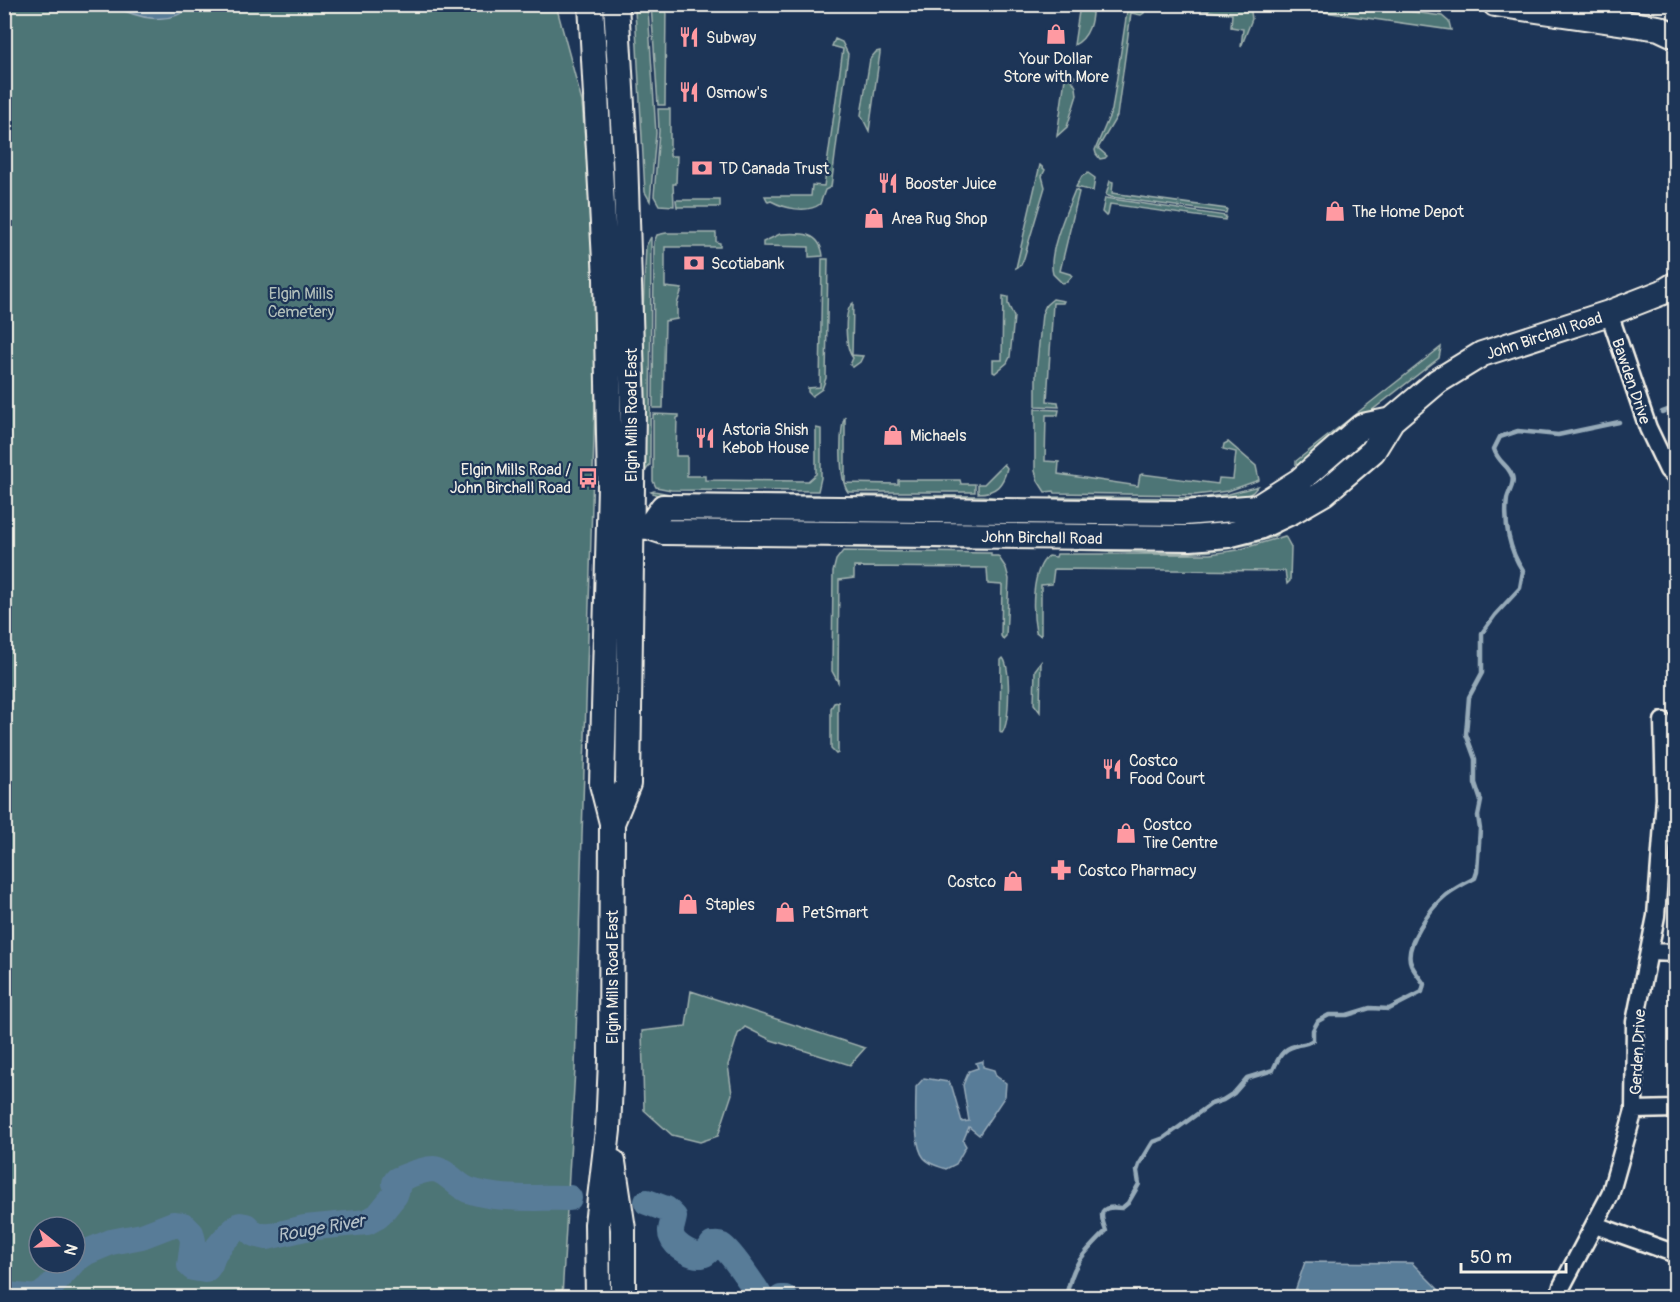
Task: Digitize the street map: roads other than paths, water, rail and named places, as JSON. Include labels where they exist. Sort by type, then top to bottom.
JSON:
[{"type":"main road","name":"Elgin Mills Road East","points":[[591,4],[606,279],[630,525]]},
{"type":"main road","name":"Elgin Mills Road East","points":[[598,1298],[597,1224],[608,1130],[612,1048],[612,823],[602,783],[630,525],[632,387],[625,156],[616,4]]},
{"type":"main road","points":[[1495,4],[1670,29]]},
{"type":"main road","name":"John Birchall Road","points":[[630,525],[663,507],[1184,513],[1258,507],[1299,481],[1362,426],[1392,420],[1438,381],[1482,354],[1609,314],[1663,292],[1676,284]]},
{"type":"main road","name":"Elgin Mills Road East","points":[[608,1130],[623,1229],[623,1298]]},
{"type":"street","name":"Bawden Drive","points":[[1609,314],[1647,428],[1668,470],[1676,477]]},
{"type":"street","name":"Gerden Drive","points":[[1559,1298],[1562,1286],[1610,1195],[1634,1110],[1635,1022],[1656,916],[1670,798],[1663,721]]},
{"type":"street","points":[[1650,952],[1676,953]]},
{"type":"street","points":[[1634,1110],[1676,1109]]},
{"type":"street","points":[[1594,1225],[1676,1254]]},
{"type":"water","points":[[192,4],[193,6],[183,13],[163,18],[142,17],[111,5]]},
{"type":"water","points":[[983,1061],[983,1067],[994,1070],[996,1076],[1006,1083],[1005,1096],[979,1135],[969,1127],[963,1141],[966,1146],[956,1164],[946,1169],[931,1164],[920,1152],[918,1144],[916,1087],[924,1078],[948,1082],[952,1087],[962,1122],[969,1121],[963,1085],[969,1071],[978,1068],[976,1063]]},
{"type":"water","points":[[540,1191],[565,1195],[569,1197],[569,1202],[561,1206],[502,1197],[510,1194]]},
{"type":"water","points":[[1305,1262],[1412,1263],[1442,1293],[1442,1297],[1293,1297]]},
{"type":"waterway","points":[[1662,412],[1676,407]]},
{"type":"waterway","points":[[1066,1298],[1071,1277],[1079,1261],[1106,1231],[1102,1219],[1103,1212],[1109,1208],[1122,1208],[1128,1203],[1139,1184],[1137,1171],[1139,1165],[1153,1142],[1164,1138],[1211,1104],[1234,1093],[1247,1078],[1273,1070],[1287,1049],[1313,1040],[1313,1030],[1318,1021],[1329,1015],[1347,1015],[1370,1008],[1389,1009],[1422,992],[1424,984],[1411,964],[1411,947],[1415,937],[1440,900],[1475,878],[1477,872],[1480,829],[1478,816],[1481,801],[1475,783],[1475,759],[1466,734],[1469,697],[1482,673],[1482,633],[1520,588],[1523,571],[1514,554],[1507,527],[1507,499],[1513,479],[1494,449],[1500,437],[1518,431],[1558,435],[1619,422]]},
{"type":"waterway","name":"Rouge River","points":[[87,1252],[111,1242],[142,1236],[173,1224],[183,1225],[191,1233],[193,1241],[190,1265],[193,1268],[205,1270],[220,1245],[240,1225],[246,1226],[254,1234],[267,1237],[305,1228],[367,1222],[378,1216],[395,1195],[397,1180],[428,1169],[443,1172],[463,1188],[492,1196],[569,1198]]},
{"type":"waterway","name":"Rouge River","points":[[647,1202],[666,1209],[674,1217],[671,1235],[674,1241],[686,1251],[702,1255],[712,1245],[725,1248],[761,1298]]},
{"type":"waterway","name":"Rouge River","points":[[4,1292],[7,1295],[37,1298],[61,1275]]},
{"type":"place","name":"Your Dollar Store with More","points":[[1056,34]]},
{"type":"place","name":"Subway","points":[[689,37]]},
{"type":"place","name":"Osmow's","points":[[689,92]]},
{"type":"place","name":"TD Canada Trust","points":[[702,168]]},
{"type":"place","name":"Booster Juice","points":[[888,183]]},
{"type":"place","name":"The Home Depot","points":[[1335,211]]},
{"type":"place","name":"Area Rug Shop","points":[[874,218]]},
{"type":"place","name":"Scotiabank","points":[[694,263]]},
{"type":"place","name":"Michaels","points":[[893,435]]},
{"type":"place","name":"Astoria Shish Kebob House","points":[[705,438]]},
{"type":"place","name":"Elgin Mills Road / John Birchall Road","points":[[588,478]]},
{"type":"place","name":"Costco Food Court","points":[[1112,769]]},
{"type":"place","name":"Costco Tire Centre","points":[[1126,833]]},
{"type":"place","name":"Costco Pharmacy","points":[[1061,870]]},
{"type":"place","name":"Costco","points":[[1013,881]]},
{"type":"place","name":"Staples","points":[[688,904]]},
{"type":"place","name":"PetSmart","points":[[785,912]]},
{"type":"park label","name":"Elgin Mills Cemetery","points":[[301,302]]}]
